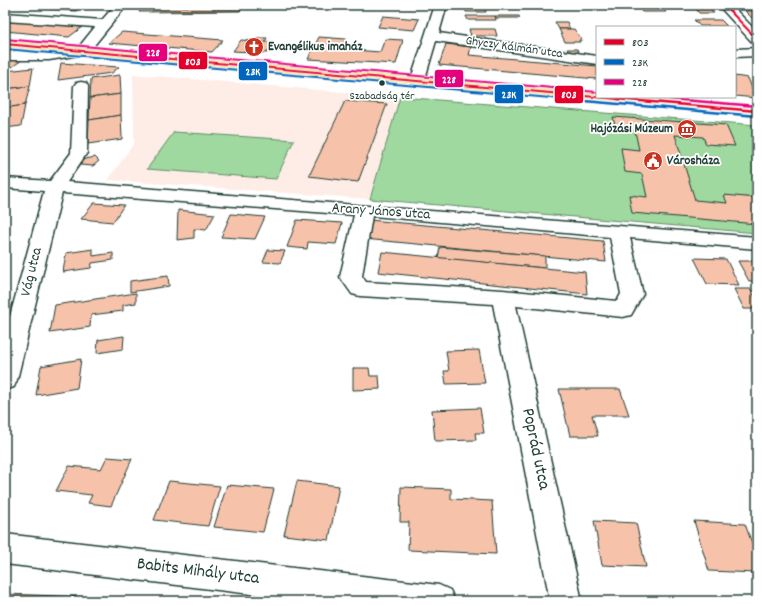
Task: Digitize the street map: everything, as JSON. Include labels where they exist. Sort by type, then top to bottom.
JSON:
[{"type":"main road","points":[[5,44],[596,97]]},
{"type":"main road","points":[[605,98],[757,111]]},
{"type":"street","points":[[5,56],[49,56],[82,51],[121,5]]},
{"type":"street","points":[[417,82],[441,5]]},
{"type":"street","points":[[724,5],[757,39]]},
{"type":"street","points":[[5,17],[104,24]]},
{"type":"street","name":"Ghyczy Kálmán utca","points":[[431,36],[596,60]]},
{"type":"street","points":[[736,54],[757,52]]},
{"type":"street","points":[[54,188],[79,153],[81,86]]},
{"type":"street","name":"Arany János utca","points":[[5,183],[54,188],[364,210],[757,243]]},
{"type":"street","name":"Vág utca","points":[[7,368],[54,188]]},
{"type":"street","points":[[364,210],[351,276],[360,289],[503,297],[623,309],[632,294],[619,231]]},
{"type":"street","name":"Poprád utca","points":[[503,297],[566,601]]},
{"type":"street","name":"Babits Mihály utca","points":[[5,550],[439,601]]},
{"type":"shaded area","points":[[133,74],[400,97],[370,199],[108,180],[134,143]]},
{"type":"green space","name":"Szabadság tér","points":[[400,97],[757,125],[757,233],[370,199]]},
{"type":"green space","points":[[174,132],[294,140],[276,179],[147,169]]},
{"type":"building","points":[[55,5],[84,5],[76,11],[50,9]]},
{"type":"building","points":[[464,5],[484,5],[486,12],[466,12]]},
{"type":"building","points":[[242,6],[240,11],[139,12],[142,7]]},
{"type":"building","points":[[637,6],[661,6],[666,12],[642,12]]},
{"type":"building","points":[[674,6],[694,6],[696,9],[677,9]]},
{"type":"building","points":[[694,6],[707,6],[714,13],[699,13]]},
{"type":"building","points":[[741,6],[754,6],[757,9],[744,9]]},
{"type":"building","points":[[745,11],[757,11],[757,19],[753,19]]},
{"type":"building","points":[[383,16],[419,19],[414,30],[378,27]]},
{"type":"building","points":[[466,16],[495,16],[496,20],[468,20]]},
{"type":"building","points":[[495,16],[519,16],[520,18],[496,18]]},
{"type":"building","points":[[5,20],[82,27],[69,37],[5,31]]},
{"type":"building","points":[[694,20],[721,20],[727,26],[700,26]]},
{"type":"building","points":[[555,22],[567,22],[570,29],[559,29]]},
{"type":"building","points":[[469,29],[495,29],[497,36],[471,36]]},
{"type":"building","points":[[559,29],[574,29],[582,40],[579,40],[580,42],[565,42]]},
{"type":"building","points":[[122,32],[223,40],[212,52],[109,43]]},
{"type":"building","points":[[319,37],[346,39],[341,49],[380,52],[385,39],[403,40],[396,64],[308,59]]},
{"type":"building","name":"Evangélikus imaház","points":[[258,38],[267,38],[265,42],[274,42],[267,53],[233,51],[241,40],[256,41]]},
{"type":"building","points":[[446,44],[471,47],[469,55],[596,66],[596,79],[439,65]]},
{"type":"building","points":[[567,49],[577,49],[580,54],[569,54]]},
{"type":"building","points":[[5,58],[22,60],[12,67],[5,68]]},
{"type":"building","points":[[61,63],[119,67],[112,73],[58,80]]},
{"type":"building","points":[[33,68],[30,86],[5,89],[6,71]]},
{"type":"building","points":[[120,75],[121,94],[90,98],[91,79]]},
{"type":"building","points":[[736,76],[748,78],[756,98],[736,96]]},
{"type":"building","points":[[30,86],[25,105],[5,108],[5,89]]},
{"type":"building","points":[[121,94],[121,115],[89,120],[90,98]]},
{"type":"building","points":[[345,101],[387,104],[358,182],[309,176]]},
{"type":"building","points":[[25,105],[21,126],[5,128],[5,108]]},
{"type":"building","points":[[121,115],[122,139],[88,144],[89,120]]},
{"type":"building","name":"Városháza","points":[[613,117],[726,125],[735,146],[706,144],[703,137],[675,135],[695,200],[727,203],[724,195],[757,198],[757,224],[632,213],[629,195],[647,197],[642,174],[625,172],[621,148],[639,150],[635,131],[616,130]]},
{"type":"building","points":[[95,157],[99,161],[93,166],[80,165],[81,160]]},
{"type":"building","points":[[94,203],[124,205],[113,222],[81,219]]},
{"type":"building","points":[[178,210],[215,214],[206,230],[194,229],[194,238],[177,240]]},
{"type":"building","points":[[231,214],[265,217],[255,239],[221,237]]},
{"type":"building","points":[[297,220],[342,223],[336,244],[308,242],[307,249],[287,247]]},
{"type":"building","points":[[369,220],[603,241],[606,262],[364,239]]},
{"type":"building","points":[[440,247],[545,256],[545,268],[438,258]]},
{"type":"building","points":[[93,249],[93,256],[113,253],[113,260],[92,263],[91,268],[63,272],[66,253]]},
{"type":"building","points":[[268,250],[285,251],[280,263],[263,262]]},
{"type":"building","points":[[382,252],[585,272],[587,294],[378,272]]},
{"type":"building","points":[[694,258],[726,259],[739,285],[707,284]]},
{"type":"building","points":[[738,261],[757,261],[757,281],[749,281]]},
{"type":"building","points":[[168,276],[169,286],[130,292],[130,281]]},
{"type":"building","points":[[734,289],[751,289],[757,301],[757,309],[744,309]]},
{"type":"building","points":[[136,293],[136,303],[123,305],[123,311],[91,315],[90,327],[50,333],[55,305]]},
{"type":"building","points":[[124,336],[123,349],[97,353],[98,340]]},
{"type":"building","points":[[479,350],[485,383],[446,384],[444,371],[449,371],[446,351]]},
{"type":"building","points":[[81,359],[77,388],[36,395],[41,366]]},
{"type":"building","points":[[353,368],[369,368],[370,376],[379,376],[380,389],[353,390]]},
{"type":"building","points":[[559,389],[620,389],[629,415],[592,415],[598,436],[570,436]]},
{"type":"building","points":[[480,408],[484,433],[475,433],[476,440],[435,441],[432,410]]},
{"type":"building","points":[[107,457],[132,459],[111,506],[88,503],[92,495],[56,491],[69,466],[101,469]]},
{"type":"building","points":[[169,481],[220,486],[208,526],[154,520]]},
{"type":"building","points":[[297,481],[339,486],[329,540],[284,535]]},
{"type":"building","points":[[227,485],[274,489],[263,532],[214,527]]},
{"type":"building","points":[[401,487],[451,489],[451,499],[492,501],[496,554],[408,550],[409,522],[400,522]]},
{"type":"building","points":[[594,521],[636,523],[646,567],[602,565]]},
{"type":"building","points":[[694,521],[745,524],[757,557],[757,573],[709,571]]},
{"type":"building","points":[[5,594],[87,597],[85,601],[5,601]]},
{"type":"transit line","name":"803","points":[[724,5],[757,39]]},
{"type":"transit line","name":"228","points":[[5,39],[596,92]]},
{"type":"transit line","name":"803","points":[[5,44],[596,97]]},
{"type":"transit line","name":"23K","points":[[5,49],[757,116]]},
{"type":"transit line","name":"803","points":[[611,98],[757,111]]},
{"type":"transit line","name":"228","points":[[664,98],[757,106]]},
{"type":"place","name":"Evangélikus imaház","points":[[254,47]]},
{"type":"place","name":"Szabadság tér","points":[[382,83]]},
{"type":"place","name":"Hajózási Múzeum","points":[[687,129]]},
{"type":"place","name":"Városháza","points":[[653,161]]}]
